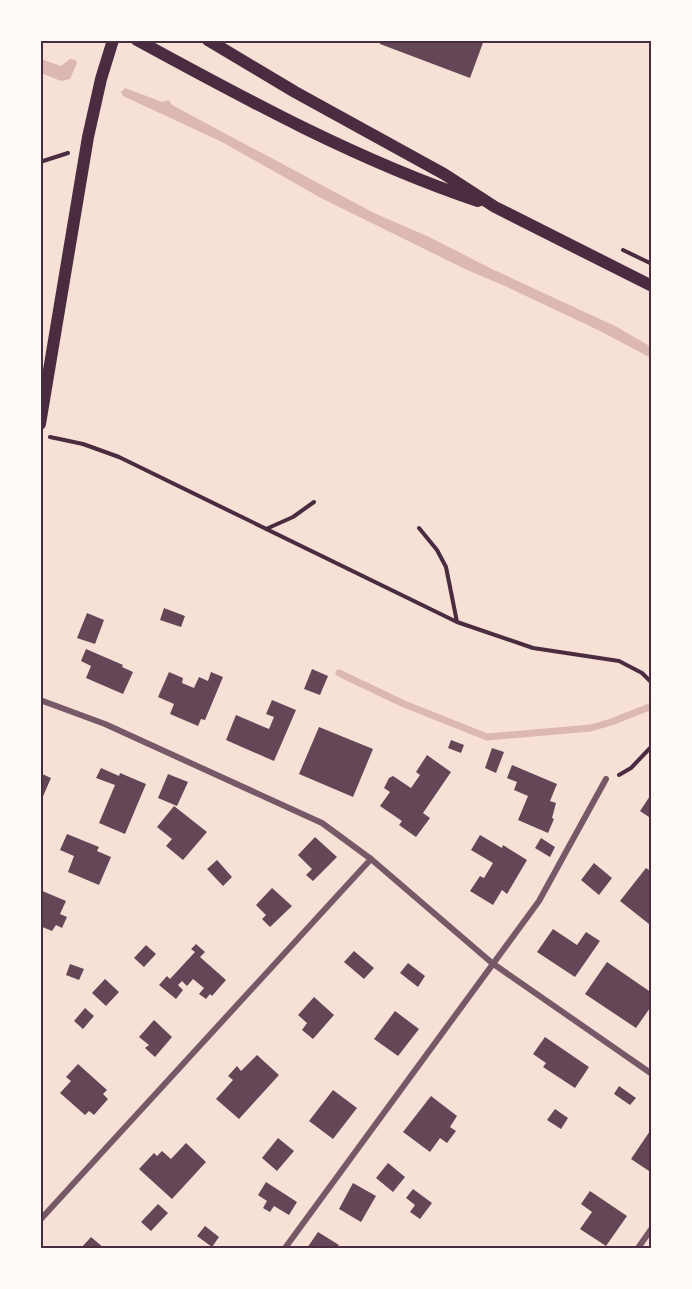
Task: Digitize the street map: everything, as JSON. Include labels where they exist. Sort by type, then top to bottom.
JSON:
[{"type":"main road","points":[[40,424],[85,151],[101,79],[113,40]]},
{"type":"main road","points":[[138,40],[250,101],[314,132],[436,187],[495,207]]},
{"type":"main road","points":[[208,40],[295,92],[444,174],[495,207],[651,286]]},
{"type":"street","points":[[40,700],[105,724],[322,824],[371,859],[492,963],[651,1074]]},
{"type":"street","points":[[285,1248],[539,901],[606,779]]},
{"type":"street","points":[[40,1220],[371,859]]},
{"type":"street","points":[[638,1248],[651,1228]]},
{"type":"path","points":[[40,162],[65,153],[85,151]]},
{"type":"path","points":[[46,436],[83,444],[119,457],[457,622],[542,650],[619,661],[642,673],[651,683]]},
{"type":"path","points":[[265,529],[293,517],[314,502]]},
{"type":"path","points":[[419,528],[437,550],[453,582],[457,622]]},
{"type":"path","points":[[606,779],[631,768],[651,746]]},
{"type":"shaded area","points":[[41,59],[61,66],[70,59],[76,60],[77,63],[70,79],[61,81],[41,73]]},
{"type":"shaded area","points":[[125,88],[162,102],[169,100],[172,105],[374,213],[617,327],[651,347],[651,358],[600,331],[467,270],[321,198],[222,142],[123,96],[121,92]]},
{"type":"building","points":[[381,40],[484,40],[470,78],[380,44]]},
{"type":"building","points":[[164,608],[185,616],[181,627],[160,620]]},
{"type":"building","points":[[87,613],[104,620],[95,644],[77,638]]},
{"type":"building","points":[[86,649],[123,665],[122,667],[133,672],[123,694],[86,678],[91,666],[81,661]]},
{"type":"building","points":[[312,669],[328,676],[320,695],[304,689]]},
{"type":"building","points":[[169,672],[183,678],[182,683],[194,688],[199,677],[208,681],[211,672],[223,677],[205,720],[201,719],[198,726],[170,714],[174,704],[158,697]]},
{"type":"building","points":[[272,700],[296,710],[274,761],[226,740],[236,715],[269,729],[274,717],[266,714]]},
{"type":"building","points":[[319,727],[373,749],[353,797],[299,774]]},
{"type":"building","points":[[451,740],[464,745],[461,753],[448,748]]},
{"type":"building","points":[[492,748],[504,752],[496,773],[485,768]]},
{"type":"building","points":[[427,755],[451,772],[423,813],[430,818],[416,837],[399,825],[402,821],[380,806],[390,792],[384,788],[389,778],[393,776],[411,788],[420,775],[416,772]]},
{"type":"building","points":[[512,765],[557,784],[550,801],[556,803],[552,818],[554,819],[548,833],[518,820],[528,796],[514,790],[517,782],[507,778]]},
{"type":"building","points":[[101,768],[146,784],[125,834],[99,823],[115,785],[96,778]]},
{"type":"building","points":[[40,773],[51,778],[41,801],[40,801]]},
{"type":"building","points":[[168,774],[188,782],[177,806],[158,798]]},
{"type":"building","points":[[652,793],[652,819],[640,811]]},
{"type":"building","points":[[174,806],[207,832],[183,860],[166,846],[172,839],[157,827]]},
{"type":"building","points":[[67,834],[99,847],[97,851],[111,857],[99,885],[68,872],[74,856],[60,850]]},
{"type":"building","points":[[480,835],[502,848],[503,845],[527,860],[507,894],[502,890],[493,905],[470,891],[480,876],[484,878],[493,863],[471,850]]},
{"type":"building","points":[[315,837],[337,857],[313,881],[306,875],[312,869],[298,855]]},
{"type":"building","points":[[541,838],[555,847],[550,857],[535,848]]},
{"type":"building","points":[[217,860],[232,877],[223,886],[207,869]]},
{"type":"building","points":[[594,863],[612,878],[599,895],[581,880]]},
{"type":"building","points":[[646,868],[652,872],[652,920],[649,924],[620,901]]},
{"type":"building","points":[[272,888],[292,906],[270,927],[262,919],[266,915],[256,905]]},
{"type":"building","points":[[40,890],[66,901],[60,914],[67,917],[62,928],[56,925],[52,931],[40,926]]},
{"type":"building","points":[[553,929],[577,945],[586,932],[600,941],[575,977],[537,952]]},
{"type":"building","points":[[196,944],[205,952],[200,957],[226,980],[212,996],[210,994],[206,999],[199,994],[204,988],[193,979],[187,986],[182,981],[178,985],[183,990],[176,999],[159,985],[167,976],[170,979],[195,952],[191,949]]},
{"type":"building","points":[[146,945],[156,954],[144,967],[134,958]]},
{"type":"building","points":[[354,951],[374,968],[364,979],[344,962]]},
{"type":"building","points":[[607,962],[652,993],[652,1005],[636,1028],[585,994]]},
{"type":"building","points":[[408,963],[425,976],[418,987],[400,973]]},
{"type":"building","points":[[70,964],[84,969],[79,980],[66,975]]},
{"type":"building","points":[[105,979],[119,992],[106,1006],[92,993]]},
{"type":"building","points":[[314,997],[334,1015],[313,1039],[302,1030],[307,1023],[298,1015]]},
{"type":"building","points":[[85,1008],[94,1016],[83,1029],[74,1021]]},
{"type":"building","points":[[395,1011],[419,1029],[398,1056],[374,1039]]},
{"type":"building","points":[[154,1020],[172,1037],[155,1057],[145,1048],[149,1045],[139,1037]]},
{"type":"building","points":[[545,1037],[589,1067],[575,1088],[543,1067],[546,1063],[533,1054]]},
{"type":"building","points":[[257,1055],[279,1075],[239,1119],[216,1099],[233,1080],[228,1076],[237,1066],[241,1071]]},
{"type":"building","points":[[78,1064],[107,1090],[103,1094],[108,1099],[94,1115],[89,1111],[85,1115],[60,1093],[71,1081],[66,1077]]},
{"type":"building","points":[[619,1086],[636,1098],[630,1105],[614,1094]]},
{"type":"building","points":[[333,1090],[357,1108],[333,1139],[309,1121]]},
{"type":"building","points":[[431,1096],[457,1116],[450,1127],[456,1131],[447,1143],[440,1138],[430,1152],[403,1132]]},
{"type":"building","points":[[555,1109],[568,1118],[561,1129],[547,1120]]},
{"type":"building","points":[[652,1128],[652,1173],[631,1159]]},
{"type":"building","points":[[278,1138],[294,1151],[277,1171],[262,1158]]},
{"type":"building","points":[[186,1143],[206,1162],[172,1199],[139,1169],[154,1153],[157,1156],[162,1151],[171,1159]]},
{"type":"building","points":[[388,1163],[405,1177],[393,1192],[376,1178]]},
{"type":"building","points":[[266,1182],[297,1202],[289,1215],[274,1206],[270,1212],[263,1208],[267,1201],[258,1195]]},
{"type":"building","points":[[353,1183],[376,1196],[361,1222],[339,1209]]},
{"type":"building","points":[[413,1189],[432,1203],[420,1219],[410,1212],[415,1205],[406,1198]]},
{"type":"building","points":[[590,1191],[627,1216],[606,1246],[580,1229],[592,1212],[581,1204]]},
{"type":"building","points":[[158,1204],[168,1213],[151,1231],[141,1222]]},
{"type":"building","points":[[205,1226],[219,1237],[212,1247],[197,1236]]},
{"type":"building","points":[[318,1232],[339,1245],[336,1248],[307,1248]]},
{"type":"building","points":[[91,1237],[104,1248],[81,1248]]},
{"type":"waterway","points":[[339,673],[404,704],[487,737],[591,728],[652,706]]}]
